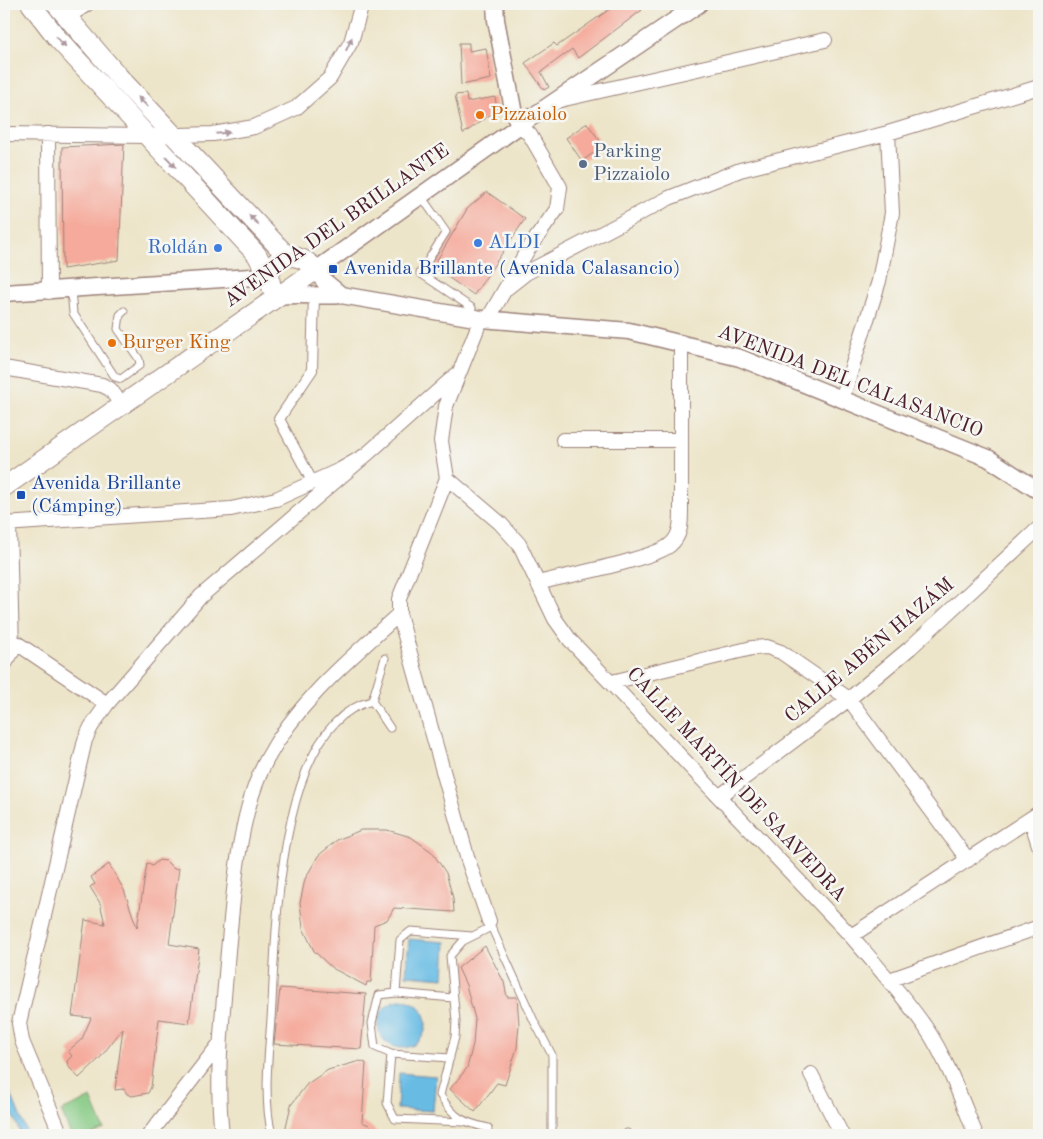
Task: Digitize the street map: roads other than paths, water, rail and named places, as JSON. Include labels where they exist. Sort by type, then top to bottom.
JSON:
[{"type":"main road","points":[[32,4],[58,39],[257,255],[268,276],[270,287],[276,296]]},
{"type":"main road","points":[[61,11],[287,256]]},
{"type":"main road","points":[[268,276],[275,262],[287,256],[298,256],[308,260],[316,270]]},
{"type":"main road","name":"AVENIDA DEL BRILLANTE","points":[[4,488],[276,296],[316,270]]},
{"type":"street","points":[[61,11],[87,4]]},
{"type":"street","points":[[4,134],[146,136],[234,132],[254,127],[296,108],[330,78],[350,42],[362,4]]},
{"type":"street","points":[[495,4],[514,114],[520,125],[530,135],[560,187],[558,209],[527,251],[507,288]]},
{"type":"street","name":"AVENIDA DEL BRILLANTE","points":[[316,270],[520,125],[699,4]]},
{"type":"street","points":[[555,101],[825,40]]},
{"type":"street","points":[[490,924],[468,860],[399,614],[399,599],[448,478],[441,448],[442,424],[446,406],[480,318],[507,288],[526,273],[669,198],[740,170],[888,133],[1039,87]]},
{"type":"street","points":[[842,399],[880,281],[892,213],[888,133]]},
{"type":"street","points":[[48,134],[49,292]]},
{"type":"street","points":[[316,270],[324,281],[341,295]]},
{"type":"street","points":[[4,293],[49,292],[268,276]]},
{"type":"street","name":"AVENIDA DEL CALASANCIO","points":[[276,296],[298,293],[341,295],[480,318],[629,331],[681,342],[740,358],[988,458],[1039,490]]},
{"type":"street","points":[[313,483],[279,419],[312,370],[314,295]]},
{"type":"street","points":[[538,583],[652,554],[671,544],[680,527],[681,342]]},
{"type":"street","points":[[4,368],[102,385],[110,389],[122,405]]},
{"type":"street","points":[[61,1135],[22,1041],[19,1023],[85,740],[90,727],[107,704],[200,596],[366,456],[458,373]]},
{"type":"street","points":[[563,440],[681,440]]},
{"type":"street","points":[[4,665],[12,652],[6,524],[231,509],[255,505],[291,493],[366,456]]},
{"type":"street","name":"CALLE MARTÍN DE SAAVEDRA","points":[[448,478],[510,533],[519,544],[555,619],[570,640],[720,796],[851,936],[889,980],[926,1029],[951,1073],[976,1135]]},
{"type":"street","points":[[291,493],[302,510]]},
{"type":"street","name":"CALLE ABÉN HAZÁM","points":[[720,796],[849,698],[939,622],[1039,528]]},
{"type":"street","points":[[222,1135],[219,1107],[218,1046],[231,915],[242,842],[252,798],[267,760],[285,730],[321,688],[399,614]]},
{"type":"street","points":[[12,640],[107,704]]},
{"type":"street","points":[[612,682],[752,648],[767,647],[781,652],[849,698],[968,860]]},
{"type":"street","points":[[851,936],[1035,816],[1039,846]]},
{"type":"street","points":[[889,980],[1039,927]]},
{"type":"street","points":[[149,1135],[218,1046]]},
{"type":"street","points":[[811,1074],[842,1135]]},
{"type":"lane","points":[[421,195],[446,232],[420,273],[472,308],[480,318]]},
{"type":"lane","points":[[71,290],[73,313],[115,377],[121,379],[140,365],[139,359],[118,329],[120,316],[124,311]]},
{"type":"lane","points":[[372,701],[385,658]]},
{"type":"lane","points":[[372,701],[390,728]]},
{"type":"lane","points":[[272,1135],[269,1106],[269,1060],[276,935],[284,852],[291,819],[303,780],[326,731],[350,708],[372,701]]},
{"type":"lane","points":[[462,1122],[449,1110],[440,1095],[450,1058],[456,1021],[450,956],[463,941],[490,924],[552,1054],[552,1135]]},
{"type":"lane","points":[[396,993],[400,940],[410,931],[472,936]]},
{"type":"lane","points":[[450,1058],[391,1054],[375,1047],[372,1022],[379,995],[396,993],[453,998]]},
{"type":"lane","points":[[391,1054],[387,1103],[395,1119],[462,1122],[488,1128],[487,1135]]},
{"type":"water","points":[[409,939],[446,942],[444,978],[406,975]]},
{"type":"water","points":[[402,1000],[411,1002],[419,1007],[424,1015],[426,1024],[424,1033],[419,1041],[411,1046],[402,1048],[393,1046],[385,1041],[380,1033],[378,1024],[380,1015],[385,1007],[393,1002]]},
{"type":"water","points":[[399,1073],[436,1076],[433,1111],[397,1109]]},
{"type":"water","points":[[4,1077],[28,1135],[21,1135],[4,1093]]},
{"type":"place","name":"Pizzaiolo","points":[[480,115]]},
{"type":"place","name":"Parking Pizzaiolo","points":[[583,164]]},
{"type":"place","name":"ALDI","points":[[478,243]]},
{"type":"place","name":"Roldán","points":[[218,248]]},
{"type":"place","name":"Avenida Brillante (Avenida Calasancio)","points":[[333,269]]},
{"type":"place","name":"Burger King","points":[[112,343]]},
{"type":"place","name":"Avenida Brillante (Cámping)","points":[[21,495]]}]
